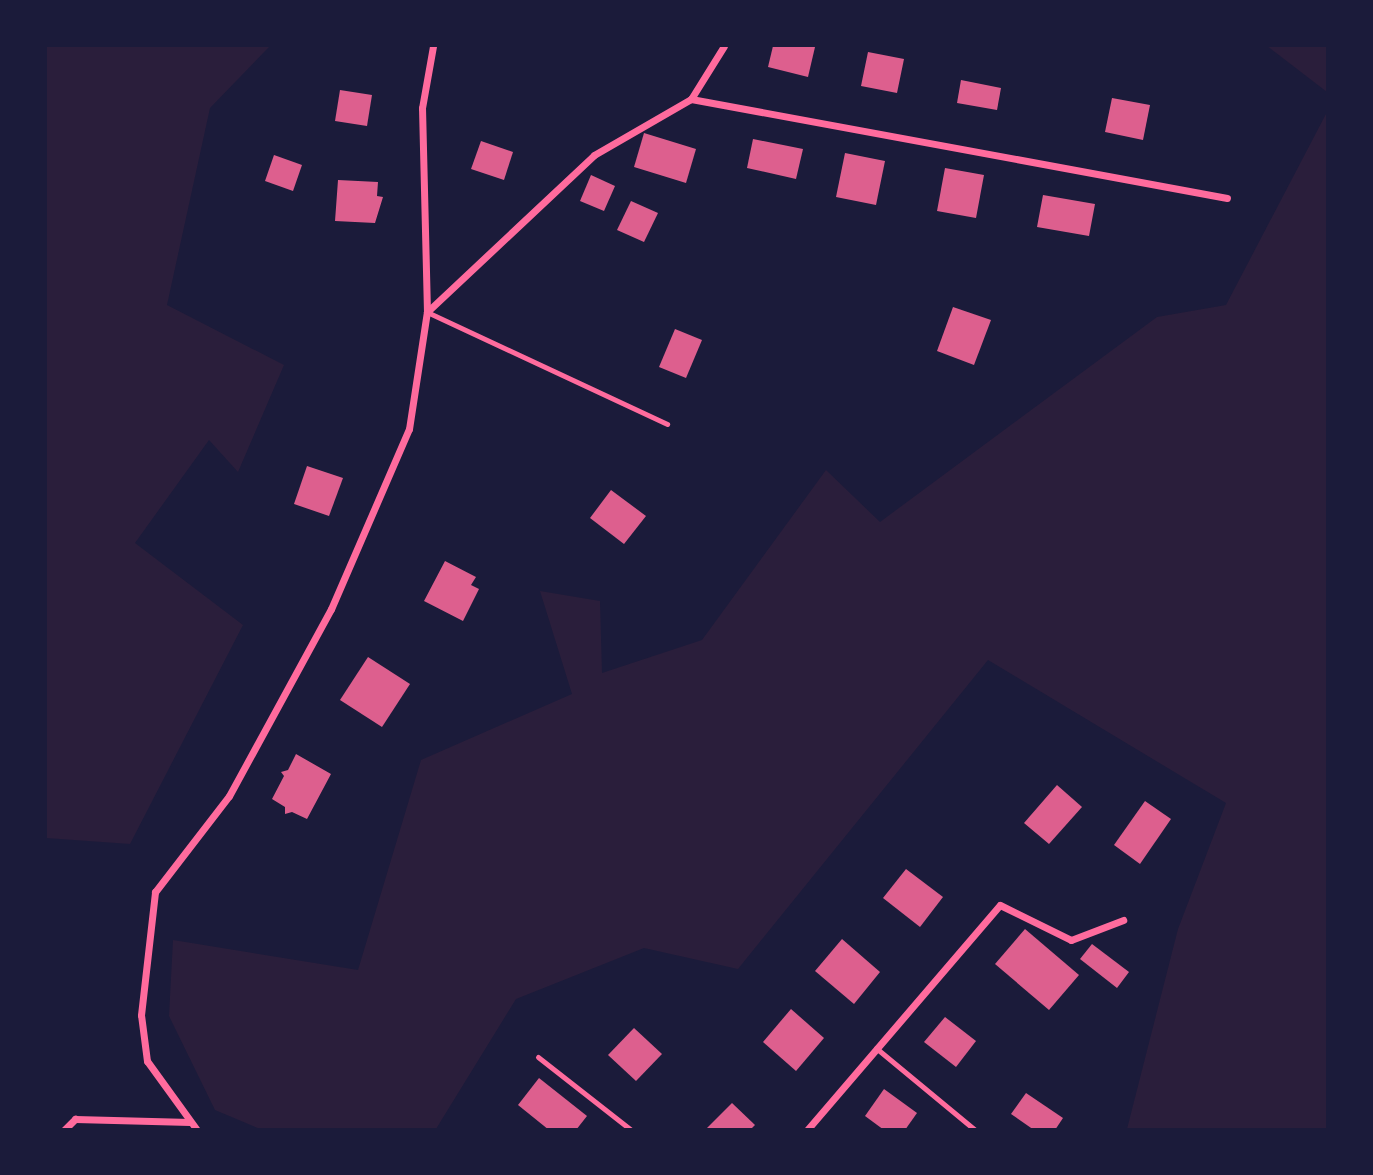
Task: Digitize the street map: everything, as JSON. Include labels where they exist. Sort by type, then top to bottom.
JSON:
[{"type":"street","points":[[197,1129],[147,1061],[141,1015],[155,892],[229,796],[331,609],[409,429],[427,312],[422,108],[433,46]]},
{"type":"street","points":[[427,312],[594,155],[691,99],[724,46]]},
{"type":"street","points":[[691,99],[1227,198]]},
{"type":"street","points":[[807,1129],[1000,905],[1071,940],[1123,920]]},
{"type":"street","points":[[64,1129],[75,1119],[190,1122]]},
{"type":"lane","points":[[427,312],[667,424]]},
{"type":"lane","points":[[876,1048],[975,1129]]},
{"type":"lane","points":[[538,1057],[631,1129]]},
{"type":"shaded area","points":[[46,46],[270,46],[210,108],[167,305],[284,365],[238,472],[209,440],[135,543],[243,625],[130,844],[46,838]]},
{"type":"shaded area","points":[[1267,46],[1327,46],[1327,92]]},
{"type":"shaded area","points":[[1327,112],[1327,1129],[1127,1129],[1178,929],[1226,803],[988,660],[738,969],[644,948],[516,999],[436,1129],[260,1129],[215,1110],[169,1016],[173,940],[358,970],[421,760],[572,694],[540,591],[600,601],[602,673],[702,640],[826,470],[880,522],[1157,317],[1226,305]]},
{"type":"building","points":[[773,46],[815,47],[808,77],[768,67]]},
{"type":"building","points":[[868,52],[904,59],[897,93],[861,86]]},
{"type":"building","points":[[961,80],[1001,88],[997,110],[957,103]]},
{"type":"building","points":[[340,90],[372,95],[367,126],[335,121]]},
{"type":"building","points":[[1112,98],[1150,105],[1143,140],[1105,132]]},
{"type":"building","points":[[644,133],[696,149],[686,183],[634,167]]},
{"type":"building","points":[[753,139],[803,149],[796,179],[747,168]]},
{"type":"building","points":[[481,141],[513,152],[504,180],[471,169]]},
{"type":"building","points":[[845,153],[885,161],[876,205],[836,197]]},
{"type":"building","points":[[274,155],[302,165],[293,191],[265,181]]},
{"type":"building","points":[[945,168],[984,175],[976,218],[937,211]]},
{"type":"building","points":[[591,175],[615,186],[604,211],[580,201]]},
{"type":"building","points":[[338,180],[378,182],[377,196],[383,197],[375,223],[335,221]]},
{"type":"building","points":[[1043,195],[1095,204],[1089,236],[1037,227]]},
{"type":"building","points":[[631,201],[658,213],[644,242],[617,230]]},
{"type":"building","points":[[953,307],[991,320],[974,365],[937,351]]},
{"type":"building","points":[[675,329],[702,340],[686,378],[659,367]]},
{"type":"building","points":[[307,466],[343,478],[329,516],[294,504]]},
{"type":"building","points":[[611,490],[646,516],[624,544],[590,518]]},
{"type":"building","points":[[445,561],[476,577],[471,585],[479,589],[463,621],[424,601]]},
{"type":"building","points":[[368,657],[410,684],[382,727],[340,700]]},
{"type":"building","points":[[296,754],[331,774],[307,819],[292,812],[285,814],[285,807],[272,799],[284,776],[281,772],[288,770]]},
{"type":"building","points":[[1057,785],[1082,807],[1049,844],[1024,823]]},
{"type":"building","points":[[1145,801],[1171,819],[1140,864],[1114,845]]},
{"type":"building","points":[[906,869],[943,897],[920,927],[883,898]]},
{"type":"building","points":[[1025,929],[1079,975],[1049,1010],[995,964]]},
{"type":"building","points":[[842,939],[880,972],[854,1004],[815,971]]},
{"type":"building","points":[[1092,944],[1129,972],[1117,988],[1080,959]]},
{"type":"building","points":[[791,1009],[824,1038],[796,1071],[763,1042]]},
{"type":"building","points":[[945,1017],[976,1041],[956,1067],[924,1042]]},
{"type":"building","points":[[634,1028],[662,1054],[636,1081],[608,1055]]},
{"type":"building","points":[[539,1078],[587,1116],[576,1130],[549,1130],[518,1105]]},
{"type":"building","points":[[884,1089],[917,1113],[905,1130],[884,1130],[865,1116]]},
{"type":"building","points":[[1026,1093],[1063,1118],[1055,1130],[1034,1130],[1011,1114]]},
{"type":"building","points":[[732,1103],[755,1125],[750,1130],[705,1130]]}]
